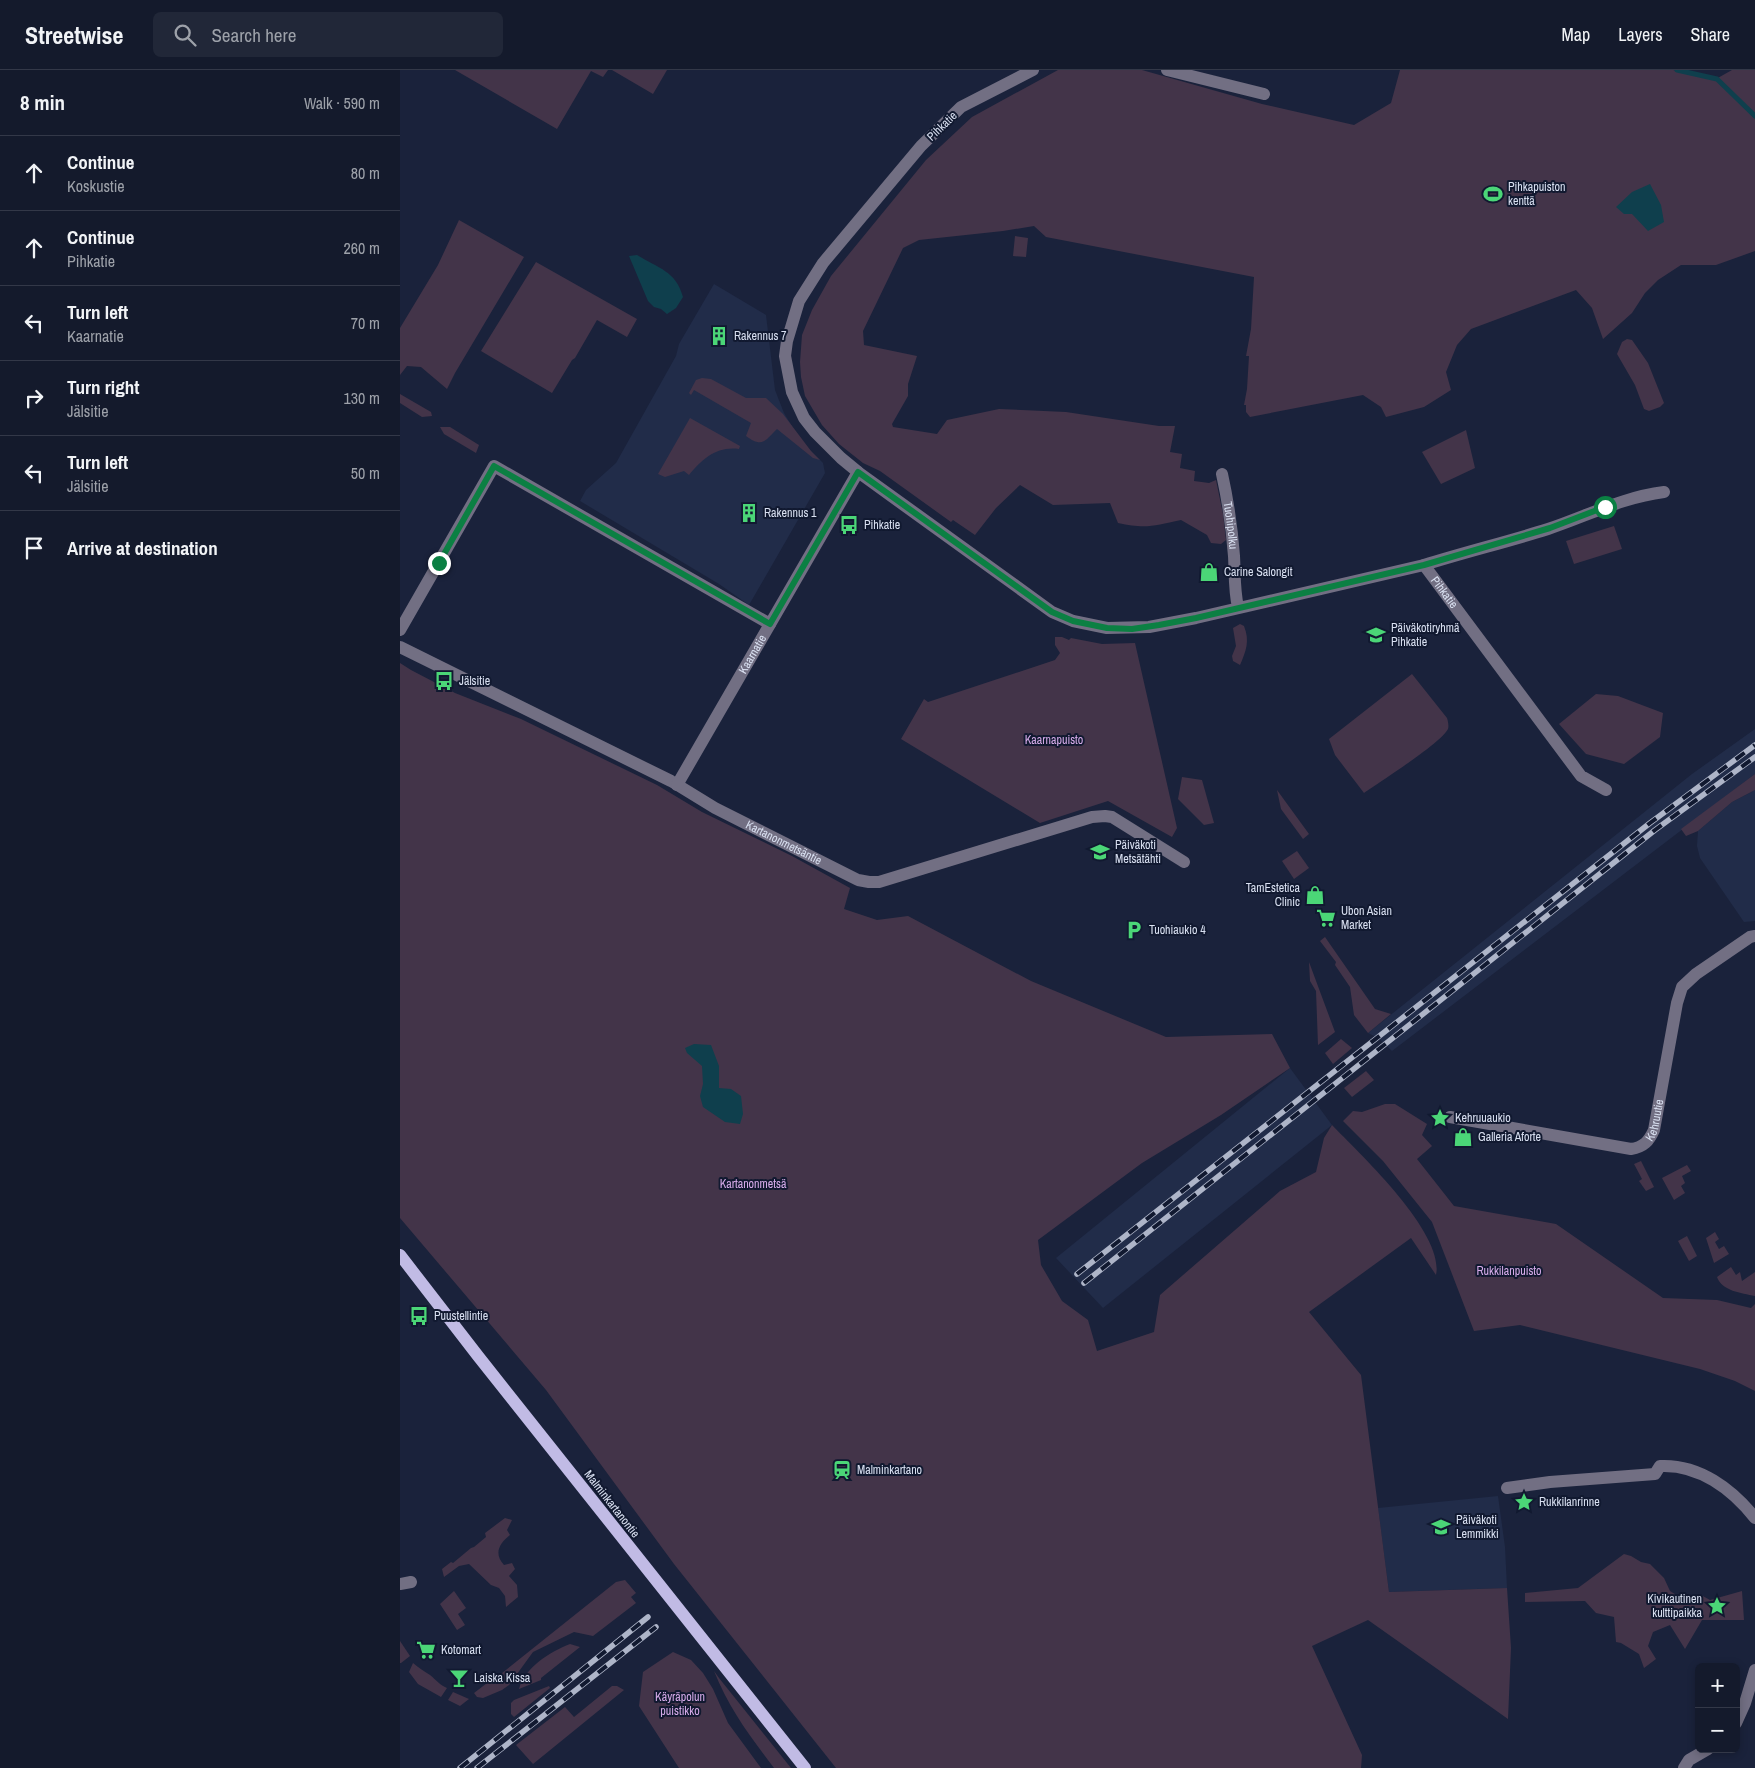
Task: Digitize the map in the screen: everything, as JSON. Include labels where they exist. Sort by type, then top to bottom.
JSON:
[{"type":"main road","name":"Malminkartanontie","points":[[400,1255],[804,1768]]},
{"type":"street","name":"Pihkatie","points":[[1033,70],[961,107],[921,146],[824,263],[799,301],[788,341],[786,356],[792,392],[804,418],[814,432],[858,472],[1052,612],[1073,621],[1107,628],[1132,629],[1196,618],[1424,565],[1581,776],[1606,790]]},
{"type":"street","points":[[1167,70],[1264,94]]},
{"type":"street","points":[[400,630],[494,466],[770,624]]},
{"type":"street","name":"Kaarnatie","points":[[677,784],[858,472]]},
{"type":"street","name":"Tuohipolku","points":[[1222,474],[1234,554],[1235,594],[1238,607]]},
{"type":"street","points":[[1424,565],[1550,528],[1642,495],[1664,492]]},
{"type":"street","name":"Kartanonmetsäntie","points":[[400,647],[677,784],[715,808],[850,877],[869,882],[894,877],[1092,817],[1105,816],[1112,817],[1184,862]]},
{"type":"street","name":"Kehruutie","points":[[1450,1117],[1631,1149],[1646,1144],[1654,1130],[1682,987],[1696,974],[1750,937],[1755,936]]},
{"type":"street","points":[[1507,1488],[1550,1482],[1654,1474],[1660,1466],[1672,1466],[1696,1472],[1719,1484],[1742,1503],[1755,1518]]},
{"type":"street","points":[[1740,1715],[1755,1670]]},
{"type":"street","points":[[1684,1768],[1689,1760],[1701,1753]]},
{"type":"shaded area","points":[[1650,184],[1661,205],[1664,222],[1648,231],[1632,214],[1624,214],[1616,207],[1632,192]]},
{"type":"shaded area","points":[[637,255],[665,271],[676,281],[680,288],[683,297],[676,308],[667,314],[661,309],[654,307],[648,301],[629,256]]},
{"type":"shaded area","points":[[714,284],[766,315],[775,390],[784,413],[801,441],[823,463],[825,473],[749,605],[719,584],[580,501],[586,490],[616,463],[676,356],[679,344]]},
{"type":"shaded area","points":[[1755,729],[1755,774],[1392,1051],[1378,1038],[1368,1033],[1692,774]]},
{"type":"shaded area","points":[[1755,790],[1755,921],[1744,922],[1700,858],[1697,846],[1698,831],[1732,802]]},
{"type":"shaded area","points":[[694,1044],[711,1045],[719,1066],[719,1088],[731,1089],[741,1096],[743,1114],[740,1124],[725,1122],[703,1107],[700,1096],[703,1084],[702,1066],[687,1053],[685,1048]]},
{"type":"shaded area","points":[[1290,1068],[1332,1125],[1103,1308],[1056,1258]]},
{"type":"shaded area","name":"Päiväkoti Lemmikki","points":[[1498,1496],[1505,1547],[1507,1588],[1389,1592],[1378,1508]]},
{"type":"green space","points":[[455,70],[608,70],[603,77],[591,71],[557,129]]},
{"type":"green space","points":[[612,70],[667,70],[653,94]]},
{"type":"green space","points":[[1058,70],[1142,70],[1262,104],[1354,125],[1391,103],[1400,70],[1673,70],[1716,79],[1732,70],[1755,70],[1755,251],[1716,265],[1681,265],[1658,280],[1645,293],[1632,313],[1603,339],[1592,308],[1576,290],[1471,329],[1457,345],[1446,372],[1451,390],[1424,407],[1386,417],[1381,407],[1363,395],[1250,417],[1246,412],[1246,405],[1244,405],[1249,356],[1246,356],[1251,329],[1254,277],[1046,237],[1034,226],[919,240],[903,248],[863,331],[864,345],[917,356],[908,384],[908,396],[892,424],[893,427],[937,434],[947,420],[999,409],[1066,412],[1159,426],[1175,426],[1170,452],[1182,454],[1180,468],[1195,471],[1194,481],[1209,483],[1216,480],[1226,540],[1221,544],[1211,543],[1207,535],[1181,520],[1149,526],[1118,523],[1110,503],[1053,505],[1020,485],[996,508],[975,535],[953,520],[951,522],[880,471],[863,463],[839,444],[822,425],[805,396],[800,362],[802,335],[812,310],[831,276],[926,160],[972,117]]},
{"type":"green space","points":[[459,220],[524,257],[447,389],[421,367],[407,366],[400,375],[400,328],[438,265]]},
{"type":"green space","points":[[1015,236],[1028,238],[1026,257],[1013,256]]},
{"type":"green space","points":[[536,262],[637,319],[627,337],[597,320],[552,393],[481,351]]},
{"type":"green space","points":[[1627,339],[1632,340],[1648,363],[1664,403],[1660,407],[1649,411],[1644,409],[1635,385],[1617,354],[1622,342]]},
{"type":"green space","points":[[702,378],[711,379],[746,398],[766,398],[783,414],[820,460],[813,458],[777,429],[763,442],[751,440],[746,436],[751,423],[694,390],[691,395],[689,393],[696,380]]},
{"type":"green space","points":[[400,394],[431,412],[432,416],[422,417],[400,403]]},
{"type":"green space","points":[[690,418],[740,446],[739,449],[724,450],[711,455],[689,475],[684,471],[665,477],[658,474]]},
{"type":"green space","points":[[440,427],[450,427],[479,445],[476,453],[444,434]]},
{"type":"green space","points":[[1466,430],[1475,468],[1441,484],[1422,452]]},
{"type":"green space","points":[[1614,526],[1622,549],[1574,564],[1566,541]]},
{"type":"green space","points":[[1240,624],[1244,626],[1247,641],[1240,665],[1233,661],[1232,656],[1236,646],[1233,628]]},
{"type":"green space","name":"Kaarnapuisto","points":[[1055,637],[1102,644],[1135,643],[1177,828],[1172,837],[1108,801],[1040,823],[901,739],[924,699],[928,702],[1055,660],[1060,653],[1055,645]]},
{"type":"green space","name":"Kartanonmetsä","points":[[400,663],[455,693],[521,719],[657,785],[702,812],[792,856],[850,888],[844,909],[877,920],[908,916],[1031,981],[1166,1037],[1272,1034],[1290,1068],[1221,1115],[1142,1163],[1038,1240],[1041,1265],[1062,1301],[1088,1320],[1097,1351],[1154,1332],[1160,1295],[1280,1191],[1316,1172],[1324,1138],[1332,1125],[1398,1195],[1427,1238],[1435,1258],[1436,1275],[1411,1238],[1309,1312],[1361,1375],[1389,1592],[1507,1588],[1511,1648],[1508,1719],[1368,1620],[1312,1646],[1362,1755],[1361,1768],[836,1768],[674,1564],[546,1390],[400,1218]]},
{"type":"green space","points":[[1412,674],[1447,718],[1448,729],[1434,744],[1364,793],[1335,755],[1329,739]]},
{"type":"green space","points":[[1596,694],[1618,696],[1663,713],[1660,737],[1624,764],[1586,754],[1559,724]]},
{"type":"green space","points":[[1755,774],[1755,790],[1732,802],[1698,831],[1686,836],[1681,829]]},
{"type":"green space","points":[[1182,777],[1202,780],[1214,823],[1204,825],[1178,799]]},
{"type":"green space","points":[[1277,790],[1309,834],[1303,839],[1281,809]]},
{"type":"green space","points":[[1297,851],[1309,868],[1294,879],[1282,861]]},
{"type":"green space","points":[[1325,937],[1375,1009],[1391,1014],[1368,1033],[1354,1015],[1350,987],[1335,965],[1336,962],[1320,941]]},
{"type":"green space","points":[[1309,962],[1335,1032],[1318,1045],[1316,991],[1310,981]]},
{"type":"green space","points":[[1341,1039],[1352,1048],[1333,1064],[1325,1053]]},
{"type":"green space","points":[[1366,1071],[1374,1080],[1352,1097],[1344,1088]]},
{"type":"green space","name":"Rukkilanpuisto","points":[[1385,1104],[1395,1104],[1427,1124],[1422,1135],[1432,1146],[1417,1159],[1454,1206],[1556,1224],[1663,1298],[1717,1300],[1751,1308],[1755,1304],[1755,1391],[1735,1381],[1700,1369],[1520,1325],[1474,1331],[1432,1222],[1383,1161],[1343,1121],[1353,1111],[1362,1112]]},
{"type":"green space","points":[[1641,1161],[1654,1187],[1646,1191],[1639,1181],[1642,1179],[1634,1164]]},
{"type":"green space","points":[[1687,1165],[1691,1171],[1682,1176],[1685,1183],[1681,1186],[1685,1193],[1674,1200],[1662,1178]]},
{"type":"green space","points":[[1715,1232],[1719,1239],[1715,1242],[1719,1249],[1724,1246],[1729,1254],[1714,1263],[1706,1238]]},
{"type":"green space","points":[[1687,1236],[1697,1256],[1689,1261],[1678,1241]]},
{"type":"green space","points":[[1731,1267],[1736,1275],[1740,1272],[1742,1281],[1755,1272],[1755,1296],[1733,1291],[1719,1282],[1717,1277]]},
{"type":"green space","points":[[505,1518],[512,1520],[507,1530],[510,1535],[503,1541],[498,1552],[504,1565],[512,1563],[515,1569],[509,1576],[517,1585],[518,1597],[506,1607],[505,1596],[499,1588],[491,1585],[469,1564],[459,1566],[444,1577],[442,1569],[474,1547],[486,1537],[485,1533]]},
{"type":"green space","points":[[1624,1554],[1650,1564],[1664,1578],[1670,1591],[1678,1596],[1701,1595],[1710,1600],[1742,1591],[1744,1620],[1702,1620],[1685,1649],[1670,1625],[1653,1632],[1648,1646],[1656,1659],[1644,1668],[1639,1654],[1616,1642],[1614,1617],[1596,1613],[1585,1601],[1525,1602],[1525,1593],[1578,1588]]},
{"type":"green space","points":[[625,1580],[636,1593],[631,1597],[636,1603],[593,1636],[574,1632],[533,1652],[509,1685],[483,1698],[477,1697],[474,1693],[492,1681],[616,1582]]},
{"type":"green space","points":[[454,1591],[466,1608],[458,1614],[465,1625],[457,1630],[440,1604]]},
{"type":"green space","points":[[400,1641],[410,1656],[401,1663],[400,1663]]},
{"type":"green space","points":[[570,1644],[580,1647],[541,1678],[541,1680],[519,1689],[532,1667],[554,1651]]},
{"type":"green space","name":"Käyräpolun puistikko","points":[[673,1652],[691,1660],[703,1673],[713,1689],[728,1723],[761,1768],[679,1768],[639,1706],[643,1672]]},
{"type":"green space","points":[[413,1663],[447,1688],[441,1697],[418,1684],[409,1672]]},
{"type":"green space","points":[[714,1671],[791,1768],[774,1768],[733,1710]]},
{"type":"green space","points":[[549,1686],[550,1688],[514,1717],[511,1714],[511,1703],[514,1700]]},
{"type":"green space","points":[[612,1686],[617,1686],[624,1690],[533,1764],[516,1745],[565,1707],[574,1717]]},
{"type":"green space","points":[[453,1692],[469,1699],[460,1706],[448,1700]]},
{"type":"waterway","points":[[1677,70],[1717,79],[1755,116]]},
{"type":"railway","points":[[1077,1274],[1650,823],[1755,745]]},
{"type":"railway","points":[[1084,1283],[1655,830],[1755,757]]},
{"type":"railway","points":[[460,1768],[648,1617]]},
{"type":"railway","points":[[477,1768],[656,1627]]},
{"type":"place","name":"Pihkapuiston kenttä","points":[[1493,194]]},
{"type":"place","name":"Rakennus 7","points":[[719,336]]},
{"type":"place","name":"Rakennus 1","points":[[749,513]]},
{"type":"place","name":"Pihkatie","points":[[849,525]]},
{"type":"place","name":"Carine Salongit","points":[[1209,572]]},
{"type":"place","name":"Päiväkotiryhmä Pihkatie","points":[[1376,635]]},
{"type":"place","name":"Jälsitie","points":[[444,681]]},
{"type":"place","name":"Päiväkoti Metsätähti","points":[[1100,852]]},
{"type":"place","name":"TamEstetica Clinic","points":[[1315,895]]},
{"type":"place","name":"Ubon Asian Market","points":[[1326,918]]},
{"type":"place","name":"Tuohiaukio 4","points":[[1134,930]]},
{"type":"place","name":"Kehruuaukio","points":[[1440,1118]]},
{"type":"place","name":"Galleria Aforte","points":[[1463,1137]]},
{"type":"place","name":"Puustellintie","points":[[419,1316]]},
{"type":"place","name":"Malminkartano","points":[[842,1470]]},
{"type":"place","name":"Rukkilanrinne","points":[[1524,1502]]},
{"type":"place","name":"Päiväkoti Lemmikki","points":[[1441,1527]]},
{"type":"place","name":"Kivikautinen kulttipaikka","points":[[1717,1606]]},
{"type":"place","name":"Kotomart","points":[[426,1650]]},
{"type":"place","name":"Laiska Kissa","points":[[459,1678]]},
{"type":"route","points":[[439,563],[494,466],[770,624],[858,472],[1052,612],[1073,621],[1107,628],[1132,629],[1196,618],[1424,565],[1550,528],[1605,507]]}]
